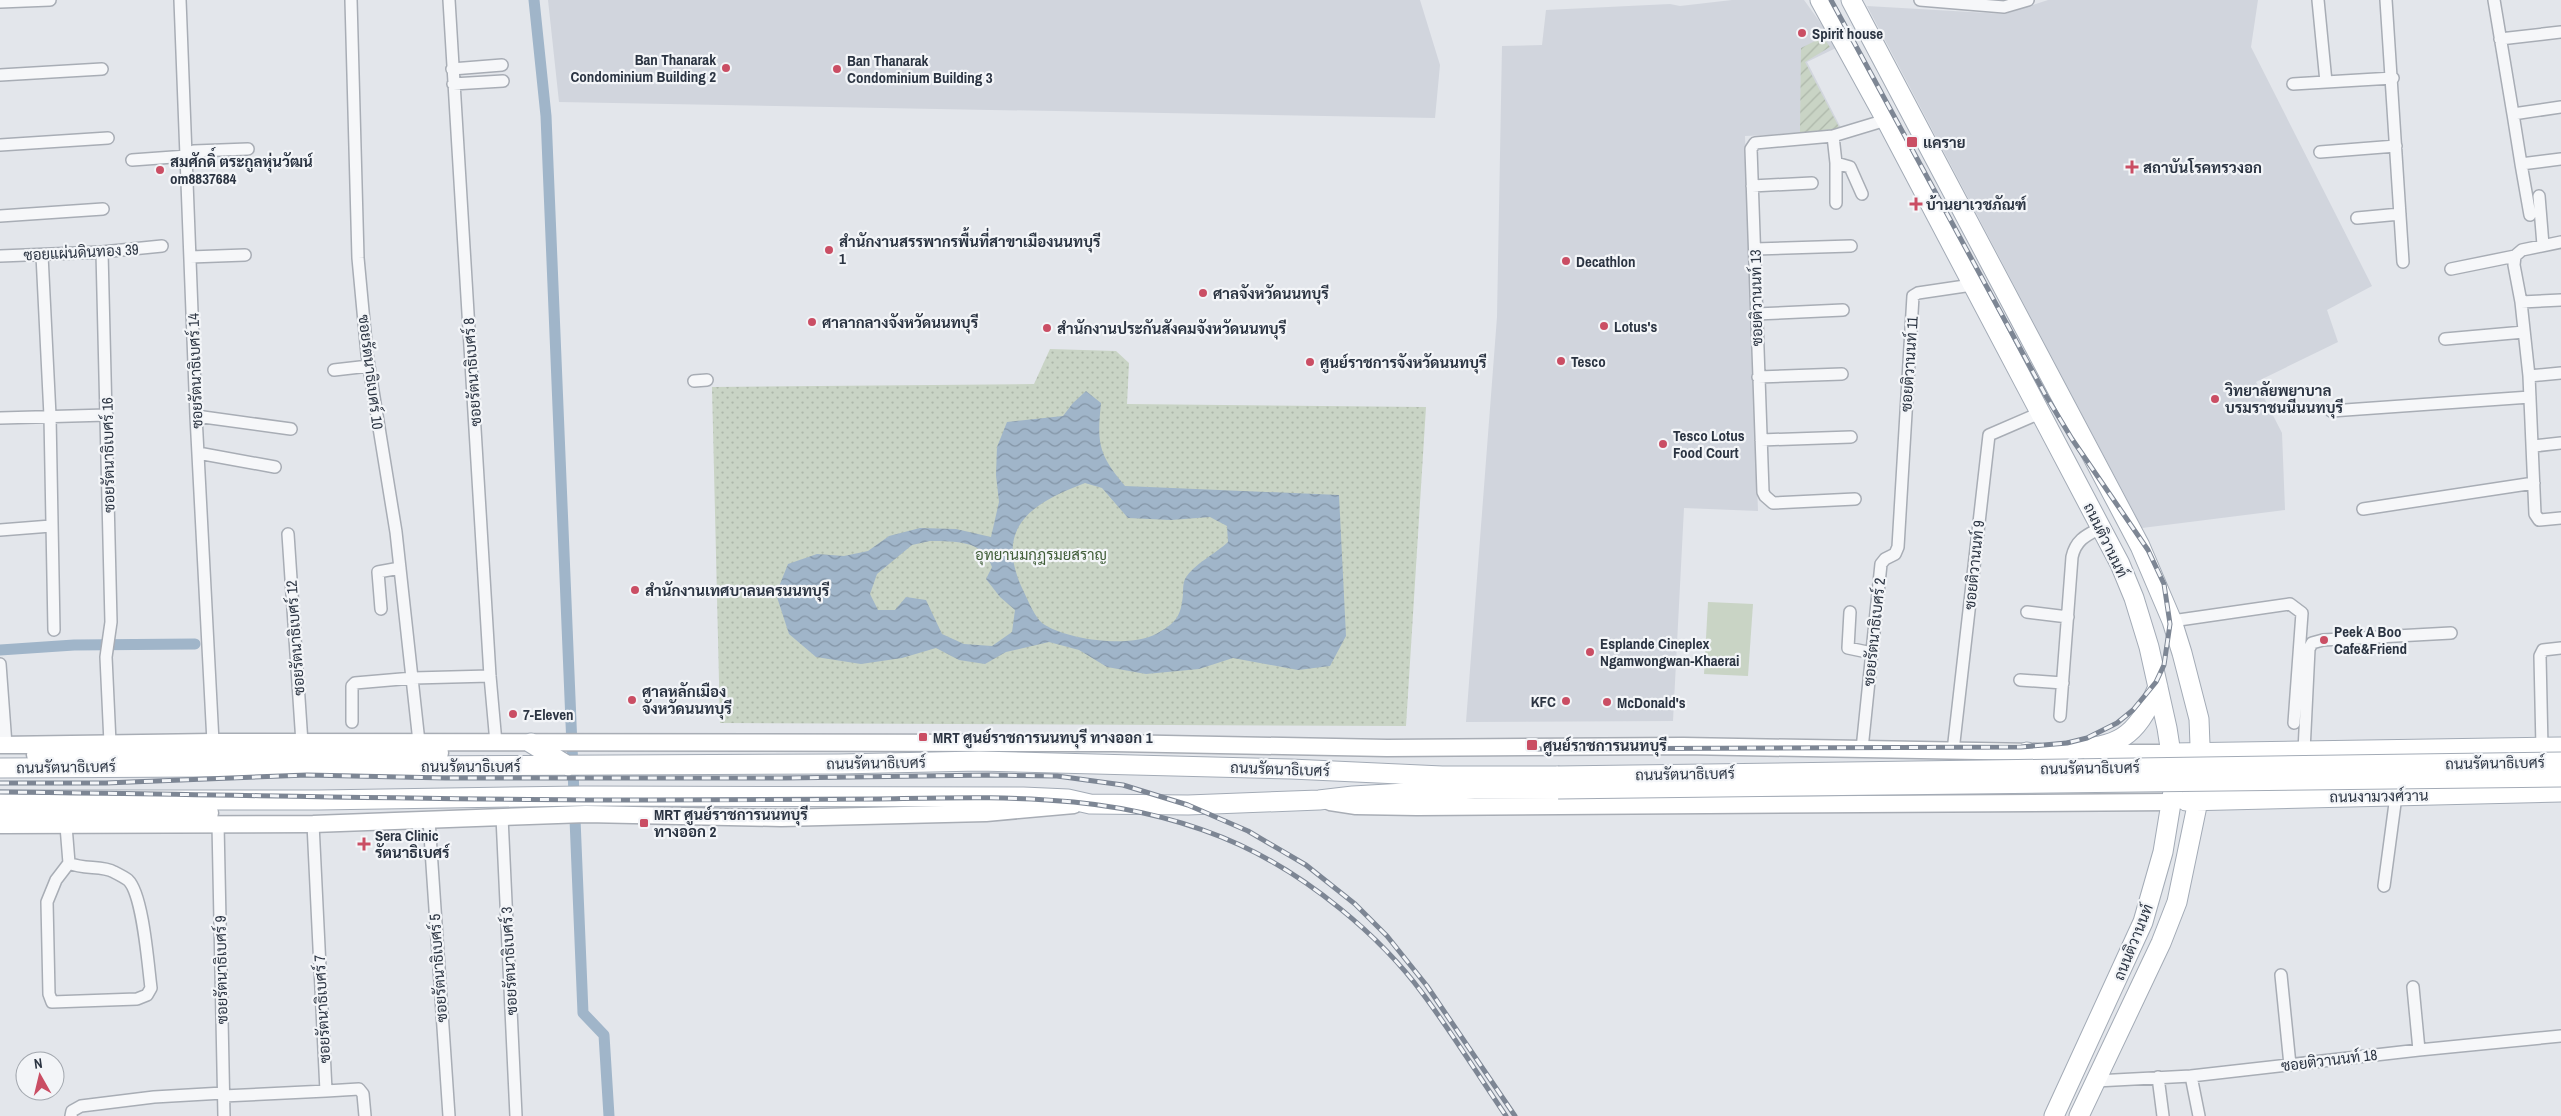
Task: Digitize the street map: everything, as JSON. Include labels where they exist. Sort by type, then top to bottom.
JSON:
[{"type":"main road","name":"ถนนติวานนท์","points":[[1820,0],[1886,120],[2009,355],[2102,527],[2134,598],[2149,647],[2158,687],[2173,765],[2172,802],[2163,852],[2144,922],[2054,1116]]},
{"type":"main road","name":"ถนนติวานนท์","points":[[1850,0],[2119,503],[2172,621],[2199,719],[2201,762],[2198,796],[2177,902],[2161,943],[2079,1116]]},
{"type":"main road","points":[[2009,355],[2033,344]]},
{"type":"main road","points":[[2053,753],[2113,742],[2124,737],[2133,731],[2147,712],[2158,687]]},
{"type":"main road","name":"ถนนรัตนาธิเบศร์","points":[[2,748],[213,742],[1113,743],[1371,747],[1683,746],[2053,753],[2173,765]]},
{"type":"main road","points":[[2,748],[265,755],[469,752],[501,743]]},
{"type":"main road","points":[[531,743],[573,766]]},
{"type":"main road","points":[[2027,752],[2043,765],[2066,776],[2161,774],[2173,765],[2304,751],[2552,747]]},
{"type":"main road","points":[[1955,751],[1975,759],[1984,775],[1978,794],[1955,805]]},
{"type":"main road","name":"ถนนรัตนาธิเบศร์","points":[[0,768],[573,766],[979,761],[1291,769],[1558,782],[2561,777]]},
{"type":"main road","points":[[2201,762],[2214,774],[2290,778],[2303,784],[2320,797]]},
{"type":"main road","name":"ถนนรัตนาธิเบศร์","points":[[0,800],[319,800],[576,805],[1023,797],[1068,799],[1090,804],[1188,805],[1319,800],[1558,782],[2561,762]]},
{"type":"main road","points":[[2173,765],[2198,796]]},
{"type":"main road","name":"ถนนงามวงศ์วาน","points":[[2198,796],[2320,797],[2561,792]]},
{"type":"main road","name":"ถนนรัตนาธิเบศร์","points":[[1319,800],[1373,807],[1955,805],[2172,802],[2198,796]]},
{"type":"main road","name":"ถนนรัตนาธิเบศร์","points":[[0,825],[314,824],[502,817],[576,805]]},
{"type":"main road","points":[[0,812],[454,814],[471,818]]},
{"type":"street","points":[[0,2],[50,0]]},
{"type":"street","name":"ซอยรัตนาธิเบศร์ 14","points":[[180,0],[196,416],[213,742]]},
{"type":"street","name":"ซอยรัตนาธิเบศร์ 10","points":[[351,0],[358,258],[369,366],[400,568],[419,742]]},
{"type":"street","name":"ซอยรัตนาธิเบศร์ 8","points":[[449,0],[490,676],[501,743]]},
{"type":"street","points":[[1920,0],[2004,7],[2028,0]]},
{"type":"street","points":[[2318,0],[2326,82]]},
{"type":"street","points":[[2386,0],[2393,78],[2403,262]]},
{"type":"street","points":[[2494,0],[2530,215]]},
{"type":"street","points":[[2500,39],[2561,32]]},
{"type":"street","points":[[452,69],[502,65]]},
{"type":"street","points":[[0,75],[102,69]]},
{"type":"street","points":[[2293,84],[2393,78]]},
{"type":"street","points":[[453,84],[504,81]]},
{"type":"street","points":[[2513,114],[2561,107]]},
{"type":"street","name":"ซอยติวานนท์ 13","points":[[1855,499],[1773,503],[1763,492],[1751,148],[1755,143],[1833,136],[1886,120]]},
{"type":"street","points":[[1833,136],[1836,163],[1836,203]]},
{"type":"street","points":[[0,145],[108,138]]},
{"type":"street","points":[[2320,152],[2396,146]]},
{"type":"street","points":[[132,160],[187,156],[194,150],[248,149]]},
{"type":"street","points":[[2521,164],[2561,158]]},
{"type":"street","points":[[1836,163],[1850,167],[1862,194]]},
{"type":"street","points":[[1752,186],[1812,183]]},
{"type":"street","points":[[2539,196],[2543,245]]},
{"type":"street","points":[[0,216],[103,209]]},
{"type":"street","points":[[2357,218],[2400,214]]},
{"type":"street","points":[[2451,269],[2515,256],[2522,250],[2561,242]]},
{"type":"street","name":"ซอยแผ่นดินทอง 39","points":[[0,256],[102,252],[162,246]]},
{"type":"street","points":[[1755,249],[1851,246]]},
{"type":"street","name":"ซอยรัตนาธิเบศร์ 16","points":[[102,252],[111,622],[106,657],[110,744]]},
{"type":"street","points":[[42,254],[50,416],[54,630]]},
{"type":"street","points":[[190,257],[245,255]]},
{"type":"street","points":[[2515,256],[2514,265],[2522,302],[2529,376],[2534,446],[2535,514],[2539,520],[2561,518]]},
{"type":"street","name":"ซอยติวานนท์ 11","points":[[1901,493],[1913,296],[1918,293],[1972,285]]},
{"type":"street","points":[[2522,302],[2561,300]]},
{"type":"street","points":[[1756,314],[1843,310]]},
{"type":"street","points":[[2445,339],[2524,332]]},
{"type":"street","points":[[334,370],[369,366]]},
{"type":"street","points":[[2529,376],[2561,373]]},
{"type":"street","points":[[1758,377],[1842,374]]},
{"type":"street","points":[[694,381],[706,380]]},
{"type":"street","points":[[2331,411],[2530,397]]},
{"type":"street","name":"ซอยติวานนท์ 9","points":[[1955,751],[1989,434],[2040,413]]},
{"type":"street","points":[[0,418],[107,415]]},
{"type":"street","points":[[196,416],[291,429]]},
{"type":"street","points":[[1761,440],[1851,437]]},
{"type":"street","points":[[2534,446],[2561,443]]},
{"type":"street","points":[[198,453],[275,467]]},
{"type":"street","points":[[2363,509],[2534,483]]},
{"type":"street","name":"ซอยรัตนาธิเบศร์ 2","points":[[1862,750],[1882,564],[1885,559],[1897,552],[1901,493]]},
{"type":"street","points":[[0,530],[51,526]]},
{"type":"street","points":[[2060,716],[2074,546],[2081,538],[2102,527]]},
{"type":"street","name":"ซอยรัตนาธิเบศร์ 12","points":[[288,534],[302,743]]},
{"type":"street","points":[[380,609],[378,572],[400,568]]},
{"type":"street","points":[[2172,621],[2290,604],[2302,613],[2294,723]]},
{"type":"street","points":[[1850,612],[1848,648],[1872,653]]},
{"type":"street","points":[[2027,612],[2068,617]]},
{"type":"street","points":[[2304,751],[2309,649],[2312,643],[2323,640],[2451,633]]},
{"type":"street","points":[[2552,747],[2540,656],[2542,650],[2561,648]]},
{"type":"street","points":[[0,664],[2,748]]},
{"type":"street","points":[[352,722],[353,684],[413,678],[490,676]]},
{"type":"street","points":[[2020,680],[2063,683]]},
{"type":"street","points":[[2384,886],[2396,796]]},
{"type":"street","name":"ซอยรัตนาธิเบศร์ 3","points":[[502,817],[517,1111]]},
{"type":"street","name":"ซอยรัตนาธิเบศร์ 5","points":[[429,820],[448,1116]]},
{"type":"street","name":"ซอยรัตนาธิเบศร์ 9","points":[[218,824],[224,1116]]},
{"type":"street","name":"ซอยรัตนาธิเบศร์ 7","points":[[314,824],[326,1091]]},
{"type":"street","points":[[66,826],[70,863],[56,880],[47,902],[49,994],[52,1002],[137,999],[146,995],[151,988],[142,920],[136,895],[128,880],[112,870],[80,868],[70,863]]},
{"type":"street","points":[[2281,975],[2290,1065]]},
{"type":"street","points":[[2413,987],[2419,1050]]},
{"type":"street","name":"ซอยติวานนท์ 18","points":[[2096,1081],[2191,1076],[2561,1036]]},
{"type":"street","points":[[2191,1076],[2199,1116]]},
{"type":"street","points":[[2158,1078],[2163,1116]]},
{"type":"street","points":[[71,1116],[72,1111],[81,1106],[154,1097],[360,1089],[366,1116]]},
{"type":"shaded area","points":[[548,0],[1420,0],[1440,65],[1435,118],[559,102]]},
{"type":"shaded area","points":[[1732,0],[1804,0],[1838,47],[1807,62],[1843,132],[1745,136],[1758,511],[1684,508],[1673,721],[1466,722],[1497,317],[1502,46],[1542,45],[1546,10],[1670,4],[1680,6]]},
{"type":"shaded area","name":"สถาบันโรคทรวงอก","points":[[2048,0],[2258,0],[2251,47],[2372,286],[2327,310],[2338,342],[2256,382],[2282,433],[2285,510],[2142,528],[1867,6],[2005,14]]},
{"type":"green space","points":[[1823,37],[1830,47],[1805,62],[1841,131],[1800,133],[1801,48]]},
{"type":"green space","name":"อุทยานมกุฎรมยสราญ","points":[[1050,349],[1116,351],[1129,363],[1127,404],[1426,407],[1406,726],[720,723],[712,387],[1034,384]]},
{"type":"green space","points":[[1708,602],[1753,604],[1748,676],[1704,674]]},
{"type":"water","points":[[1086,391],[1101,403],[1099,428],[1101,448],[1109,465],[1125,486],[1339,495],[1346,636],[1330,666],[1298,670],[1233,658],[1199,669],[1146,674],[1107,667],[1079,650],[1049,642],[1006,652],[985,664],[959,660],[936,648],[902,658],[861,664],[816,657],[789,634],[776,594],[788,564],[817,554],[844,556],[868,551],[889,536],[920,528],[956,529],[991,537],[999,502],[996,475],[997,447],[1007,422],[1063,416]],"holes":[[[1085,483],[1102,488],[1128,518],[1171,520],[1210,517],[1227,526],[1228,542],[1199,564],[1185,579],[1179,614],[1173,623],[1156,634],[1131,641],[1100,640],[1069,635],[1041,622],[1027,599],[1015,568],[1013,550],[1015,534],[1023,520],[1034,509],[1049,499]],[[930,541],[958,542],[982,551],[992,567],[986,579],[1000,597],[1015,610],[1012,632],[992,646],[964,644],[942,634],[926,600],[906,597],[895,610],[878,610],[870,594],[877,574],[912,545]]]},
{"type":"waterway","points":[[534,0],[546,116],[583,1013],[604,1035],[609,1116]]},
{"type":"waterway","points":[[0,650],[74,645],[195,644]]},
{"type":"railway","points":[[1531,749],[2021,747],[2067,743],[2087,738],[2117,723],[2133,710],[2156,682],[2164,665],[2170,624],[2164,584],[2148,550],[2072,439],[2046,396],[1831,0]]},
{"type":"railway","points":[[0,783],[106,783],[307,775],[446,778],[785,778],[990,775],[1057,776],[1123,785],[1188,805],[1248,831],[1306,865],[1355,904],[1387,936],[1427,986],[1515,1116]]},
{"type":"railway","points":[[0,792],[567,800],[1017,798],[1107,806],[1151,815],[1195,827],[1240,845],[1291,873],[1340,909],[1385,950],[1423,994],[1506,1116]]},
{"type":"place","name":"Spirit house","points":[[1802,33]]},
{"type":"place","name":"Ban Thanarak Condominium Building 2","points":[[726,68]]},
{"type":"place","name":"Ban Thanarak Condominium Building 3","points":[[837,69]]},
{"type":"place","name":"แคราย","points":[[1912,142]]},
{"type":"place","name":"สถาบันโรคทรวงอก","points":[[2132,167]]},
{"type":"place","name":"สมศักดิ์ ตระกูลหุ่นวัฒน์ om8837684","points":[[160,170]]},
{"type":"place","name":"บ้านยาเวชภัณฑ์","points":[[1916,204]]},
{"type":"place","name":"สำนักงานสรรพากรพื้นที่สาขาเมืองนนทบุรี 1","points":[[829,250]]},
{"type":"place","name":"Decathlon","points":[[1566,261]]},
{"type":"place","name":"ศาลจังหวัดนนทบุรี","points":[[1203,293]]},
{"type":"place","name":"ศาลากลางจังหวัดนนทบุรี","points":[[812,322]]},
{"type":"place","name":"Lotus's","points":[[1604,326]]},
{"type":"place","name":"สำนักงานประกันสังคมจังหวัดนนทบุรี","points":[[1047,328]]},
{"type":"place","name":"Tesco","points":[[1561,361]]},
{"type":"place","name":"ศูนย์ราชการจังหวัดนนทบุรี","points":[[1310,362]]},
{"type":"place","name":"วิทยาลัยพยาบาล บรมราชนนีนนทบุรี","points":[[2215,399]]},
{"type":"place","name":"Tesco Lotus Food Court","points":[[1663,444]]},
{"type":"place","name":"สำนักงานเทศบาลนครนนทบุรี","points":[[635,590]]},
{"type":"place","name":"Peek A Boo Cafe&Friend","points":[[2324,640]]},
{"type":"place","name":"Esplande Cineplex Ngamwongwan-Khaerai","points":[[1590,652]]},
{"type":"place","name":"ศาลหลักเมือง จังหวัดนนทบุรี","points":[[632,700]]},
{"type":"place","name":"KFC","points":[[1566,701]]},
{"type":"place","name":"McDonald's","points":[[1607,702]]},
{"type":"place","name":"7-Eleven","points":[[513,714]]},
{"type":"place","name":"MRT ศูนย์ราชการนนทบุรี ทางออก 1","points":[[923,737]]},
{"type":"place","name":"ศูนย์ราชการนนทบุรี","points":[[1532,745]]},
{"type":"place","name":"MRT ศูนย์ราชการนนทบุรี ทางออก 2","points":[[644,823]]},
{"type":"place","name":"Sera Clinic รัตนาธิเบศร์","points":[[364,844]]}]
